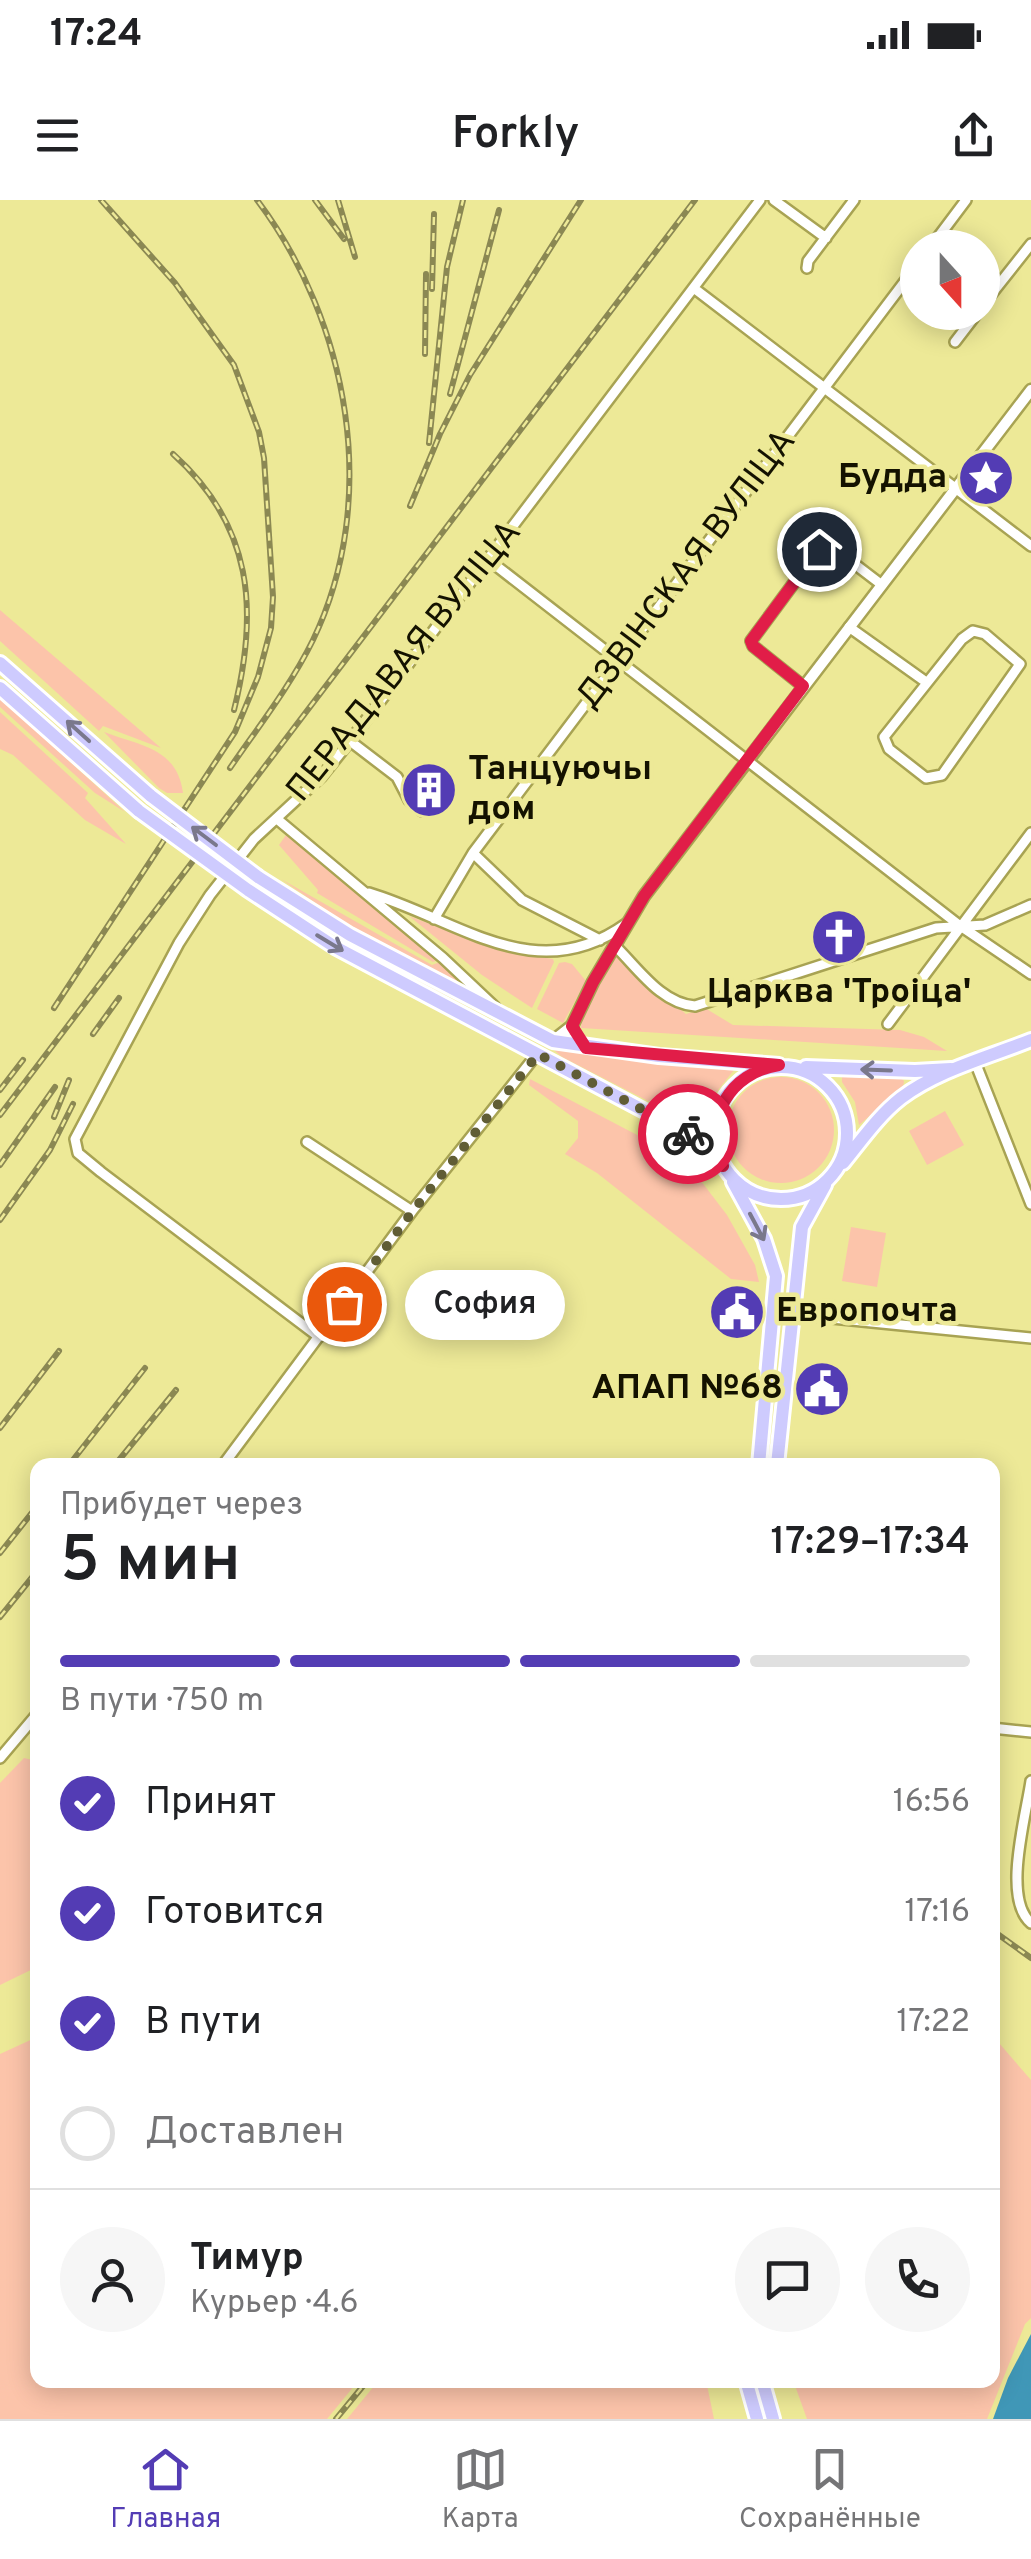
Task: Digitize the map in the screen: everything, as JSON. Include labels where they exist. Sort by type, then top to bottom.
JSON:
[{"type":"main road","points":[[0,663],[150,796],[258,877],[350,935],[552,1041],[586,1048],[786,1066],[915,1071],[958,1068]]},
{"type":"main road","points":[[0,688],[139,811],[248,890],[336,947],[690,1135],[725,1168],[748,1190],[776,1199],[805,1195],[832,1176],[847,1142],[843,1108],[824,1082],[786,1066],[766,1067],[742,1080],[724,1100],[715,1126],[715,1140],[725,1168],[764,1240],[776,1276],[760,1458]]},
{"type":"main road","points":[[778,1458],[804,1220],[832,1176],[898,1100],[958,1068],[1031,1040]]},
{"type":"main road","points":[[748,2388],[756,2419]]},
{"type":"main road","points":[[764,2388],[774,2419]]},
{"type":"street","name":"ПЕРАДАВАЯ ВУЛІЦА","points":[[319,1337],[100,1172],[78,1153],[75,1139],[191,924],[254,839],[322,776],[350,741],[760,200]]},
{"type":"street","points":[[774,200],[826,238]]},
{"type":"street","points":[[807,268],[808,261],[854,200]]},
{"type":"street","points":[[944,230],[966,200]]},
{"type":"street","points":[[1000,283],[1031,244]]},
{"type":"street","name":"ДЗВІНСКАЯ ВУЛІЦА","points":[[434,918],[473,853],[900,288]]},
{"type":"street","points":[[695,289],[1031,546]]},
{"type":"street","points":[[955,342],[964,330]]},
{"type":"street","points":[[552,1041],[572,1026],[628,923],[803,686],[1031,390]]},
{"type":"street","points":[[803,686],[751,641],[819,549],[831,546],[882,585]]},
{"type":"street","points":[[490,560],[959,925],[1031,974]]},
{"type":"street","points":[[850,627],[926,682]]},
{"type":"street","points":[[973,631],[985,634],[1020,664],[942,775],[931,780],[890,750],[884,736],[926,682],[973,631]]},
{"type":"street","points":[[350,741],[397,777],[408,800],[422,811]]},
{"type":"street","points":[[277,818],[443,958],[508,1019]]},
{"type":"street","points":[[888,1024],[1031,833]]},
{"type":"street","points":[[473,853],[522,900],[600,940]]},
{"type":"street","points":[[362,890],[531,952],[564,952],[600,940],[628,923]]},
{"type":"street","points":[[614,946],[653,985],[688,1006],[936,928],[985,925],[1031,906]]},
{"type":"street","points":[[1019,966],[1031,960]]},
{"type":"street","points":[[572,1026],[586,1048]]},
{"type":"street","points":[[228,1458],[412,1212],[538,1054]]},
{"type":"street","points":[[974,1062],[1031,1204]]},
{"type":"street","points":[[307,1142],[412,1212]]},
{"type":"street","points":[[792,1314],[1031,1338]]},
{"type":"street","points":[[0,1758],[30,1722]]},
{"type":"street","points":[[1000,1729],[1031,1732]]},
{"type":"street","points":[[1031,1781],[1015,1894],[1022,1916],[1031,1923]]},
{"type":"shaded area","points":[[0,610],[161,748],[103,726],[99,731],[0,641]]},
{"type":"shaded area","points":[[0,698],[125,812],[95,793],[0,707]]},
{"type":"shaded area","points":[[0,712],[88,793],[85,798],[126,844],[85,820],[13,755],[0,749]]},
{"type":"shaded area","points":[[104,732],[165,758],[173,766],[183,793],[167,793],[159,788]]},
{"type":"shaded area","points":[[286,835],[437,960],[433,962],[317,893],[279,845]]},
{"type":"shaded area","points":[[281,879],[432,965],[440,962],[458,978],[461,987],[350,927]]},
{"type":"shaded area","points":[[409,916],[505,952],[553,959],[532,1008],[482,975]]},
{"type":"shaded area","points":[[615,954],[686,1014],[705,1008],[733,1025],[900,1030],[924,1037],[947,1051],[581,1028],[582,1015]]},
{"type":"shaded area","points":[[559,963],[572,964],[586,981],[563,1023],[537,1009]]},
{"type":"shaded area","points":[[554,1050],[734,1066],[734,1070],[714,1095],[703,1129]]},
{"type":"shaded area","points":[[842,1074],[899,1076],[904,1081],[903,1087],[859,1125],[855,1102],[842,1082]]},
{"type":"shaded area","points":[[781,1077],[801,1081],[819,1092],[830,1110],[834,1130],[830,1150],[819,1168],[801,1179],[781,1183],[761,1179],[743,1168],[732,1150],[728,1130],[732,1110],[743,1092],[761,1081]]},
{"type":"shaded area","points":[[530,1079],[685,1160],[727,1215],[755,1265],[759,1282],[731,1279],[597,1173],[565,1154],[578,1138],[578,1121],[529,1085]]},
{"type":"shaded area","points":[[945,1111],[964,1145],[927,1165],[909,1131]]},
{"type":"shaded area","points":[[851,1227],[886,1233],[877,1287],[842,1281]]},
{"type":"shaded area","points":[[24,1758],[30,1759],[30,1970],[0,1985],[0,1783]]},
{"type":"shaded area","points":[[30,2040],[30,2388],[352,2388],[327,2419],[0,2419],[0,2054]]},
{"type":"shaded area","points":[[1000,2044],[1031,2080],[1031,2318],[1000,2386]]},
{"type":"shaded area","points":[[372,2388],[708,2388],[714,2419],[347,2419]]},
{"type":"shaded area","points":[[796,2388],[999,2388],[987,2419],[807,2419]]},
{"type":"water","points":[[1031,2334],[1031,2419],[993,2419],[1008,2378]]},
{"type":"railway","points":[[54,1008],[235,732],[258,677],[271,628],[273,597],[264,458],[259,432],[234,365],[175,283],[101,200]]},
{"type":"railway","points":[[230,768],[285,689],[313,640],[334,586],[346,529],[349,471],[345,413],[333,356],[314,300],[289,248],[257,200]]},
{"type":"railway","points":[[315,200],[344,239]]},
{"type":"railway","points":[[338,200],[355,257]]},
{"type":"railway","points":[[429,443],[447,267],[463,200]]},
{"type":"railway","points":[[410,506],[470,375],[581,200]]},
{"type":"railway","points":[[0,1115],[695,200]]},
{"type":"railway","points":[[450,394],[499,210]]},
{"type":"railway","points":[[432,289],[434,214]]},
{"type":"railway","points":[[425,354],[426,274]]},
{"type":"railway","points":[[173,454],[220,510],[243,572],[246,638],[234,710]]},
{"type":"railway","points":[[93,1034],[119,998]]},
{"type":"railway","points":[[0,1090],[23,1060]]},
{"type":"railway","points":[[54,1117],[69,1080]]},
{"type":"railway","points":[[0,1165],[55,1087]]},
{"type":"railway","points":[[0,1220],[50,1150],[73,1104]]},
{"type":"railway","points":[[0,1428],[59,1351]]},
{"type":"railway","points":[[74,1458],[145,1368]]},
{"type":"railway","points":[[121,1458],[176,1390]]},
{"type":"railway","points":[[0,1553],[30,1515]]},
{"type":"railway","points":[[0,1617],[30,1580]]},
{"type":"railway","points":[[1000,1936],[1031,1958]]},
{"type":"railway","points":[[336,2419],[361,2388]]},
{"type":"way so far","points":[[344,1304],[538,1054],[688,1134]]},
{"type":"place","name":"Будда","points":[[986,478]]},
{"type":"place","name":"Танцуючы дом","points":[[429,790]]},
{"type":"place","name":"Царква 'Троіца'","points":[[839,937]]},
{"type":"place","name":"София","points":[[344,1304]]},
{"type":"place","name":"Европочта","points":[[737,1312]]},
{"type":"place","name":"АПАП №68","points":[[822,1389]]},
{"type":"route","points":[[688,1134],[723,1166],[715,1126],[724,1100],[753,1072],[779,1065],[586,1048],[572,1026],[644,896],[803,686],[751,641],[819,549]]}]
